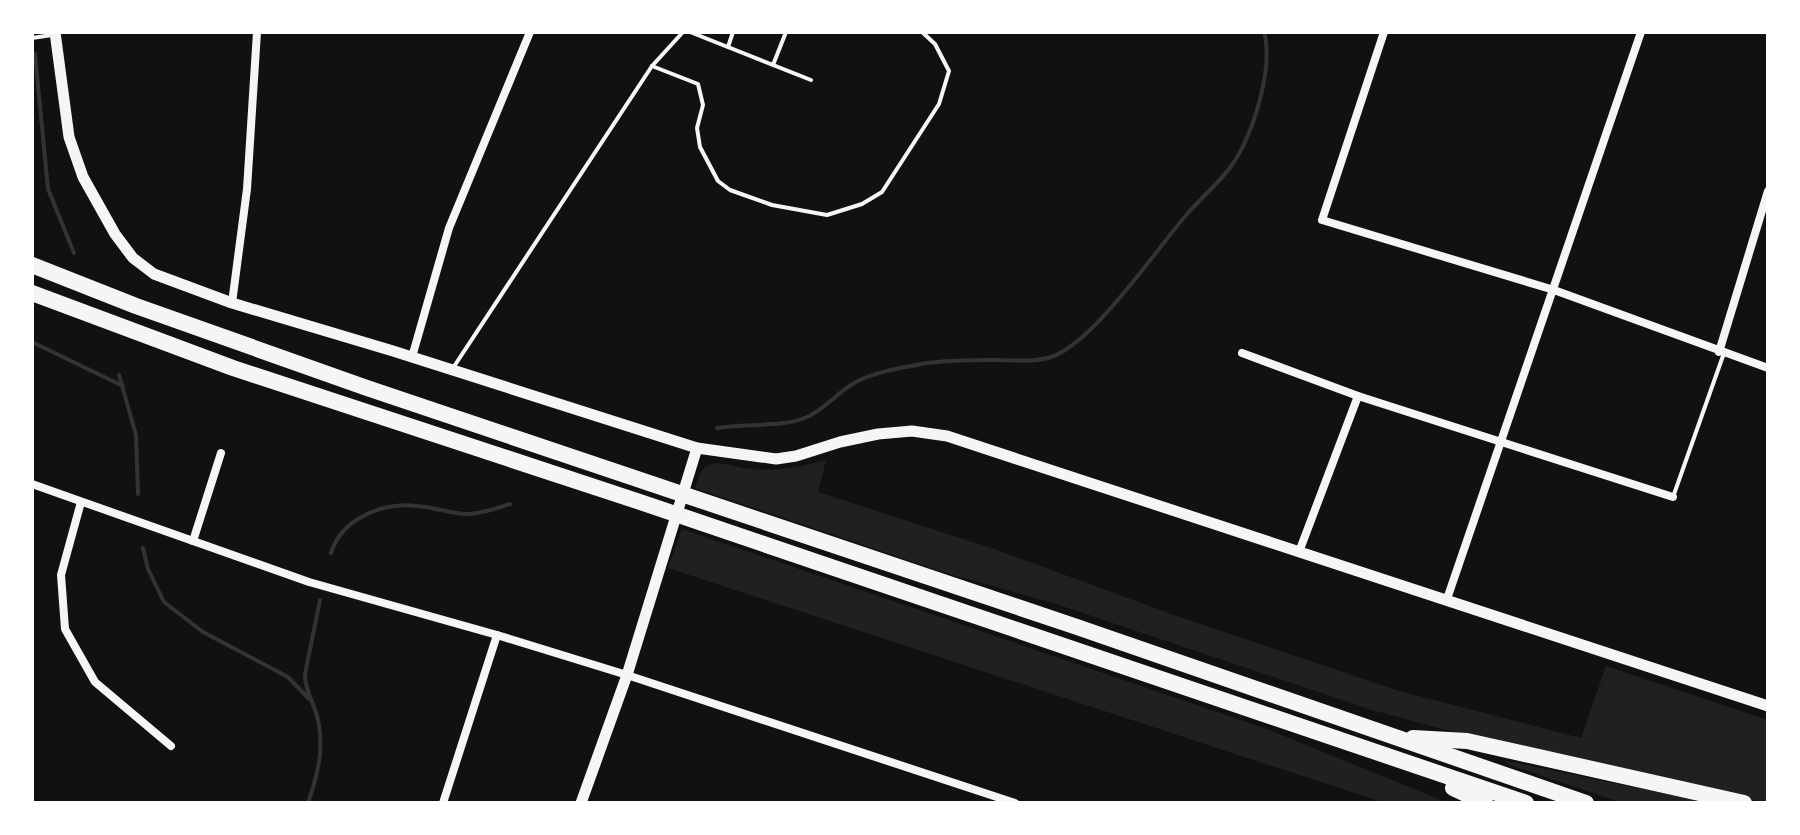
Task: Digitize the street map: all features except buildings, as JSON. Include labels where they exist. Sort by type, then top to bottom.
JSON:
[{"type":"highway","points":[[32,265],[165,316],[644,482],[1586,803]]},
{"type":"highway","points":[[32,293],[233,368],[640,502],[1526,803]]},
{"type":"highway","points":[[1396,737],[1467,741],[1744,803]]},
{"type":"highway","points":[[1390,758],[1485,803]]},
{"type":"street","points":[[232,303],[247,189],[257,32]]},
{"type":"street","points":[[412,357],[449,228],[530,32]]},
{"type":"street","points":[[1384,32],[1322,220],[1554,290],[1768,368]]},
{"type":"street","points":[[1447,599],[1641,32]]},
{"type":"street","points":[[55,33],[69,137],[83,177],[115,234],[133,258],[154,274],[232,303],[697,448],[776,459],[878,434],[912,431],[947,436],[1768,706]]},
{"type":"street","points":[[1721,353],[1768,191]]},
{"type":"street","points":[[1242,353],[1358,396],[1673,497]]},
{"type":"street","points":[[1299,552],[1358,396]]},
{"type":"street","points":[[581,803],[627,675],[697,448]]},
{"type":"street","points":[[193,541],[221,453]]},
{"type":"street","points":[[32,484],[309,582],[627,675],[1015,803]]},
{"type":"street","points":[[81,502],[61,575],[65,629],[95,682],[171,746]]},
{"type":"street","points":[[443,803],[497,635]]},
{"type":"lane","points":[[452,370],[652,66],[683,32]]},
{"type":"lane","points":[[690,32],[811,80]]},
{"type":"lane","points":[[728,47],[733,32]]},
{"type":"lane","points":[[773,65],[786,32]]},
{"type":"lane","points":[[652,66],[698,84],[703,105],[697,128],[700,147],[718,181],[730,190],[772,205],[827,215],[862,204],[882,192],[939,104],[949,71],[935,44],[922,32]]},
{"type":"lane","points":[[32,38],[55,33]]},
{"type":"lane","points":[[1673,497],[1721,353]]},
{"type":"shaded area","points":[[826,460],[818,492],[994,549],[1174,615],[1399,691],[1581,738],[1606,666],[1768,720],[1768,803],[1498,744],[1372,710],[1053,603],[949,574],[695,488],[703,470],[715,463],[772,470]]},
{"type":"shaded area","points":[[682,529],[1267,729],[1448,803],[1385,803],[668,568]]},
{"type":"shaded area","points":[[1502,760],[1709,803],[1623,803]]},
{"type":"waterway","points":[[717,428],[775,424],[807,417],[845,389],[867,377],[885,372],[939,362],[1039,360],[1070,347],[1106,314],[1187,214],[1232,165],[1260,101],[1266,64],[1264,32]]},
{"type":"waterway","points":[[35,54],[48,189],[74,253]]},
{"type":"waterway","points":[[32,342],[123,386]]},
{"type":"waterway","points":[[119,375],[136,435],[138,494]]},
{"type":"waterway","points":[[331,553],[344,530],[378,510],[404,505],[467,514],[510,504]]},
{"type":"waterway","points":[[143,548],[148,569],[164,602],[203,632],[288,677],[309,699]]},
{"type":"waterway","points":[[308,803],[317,771],[320,738],[305,674],[320,600]]}]
